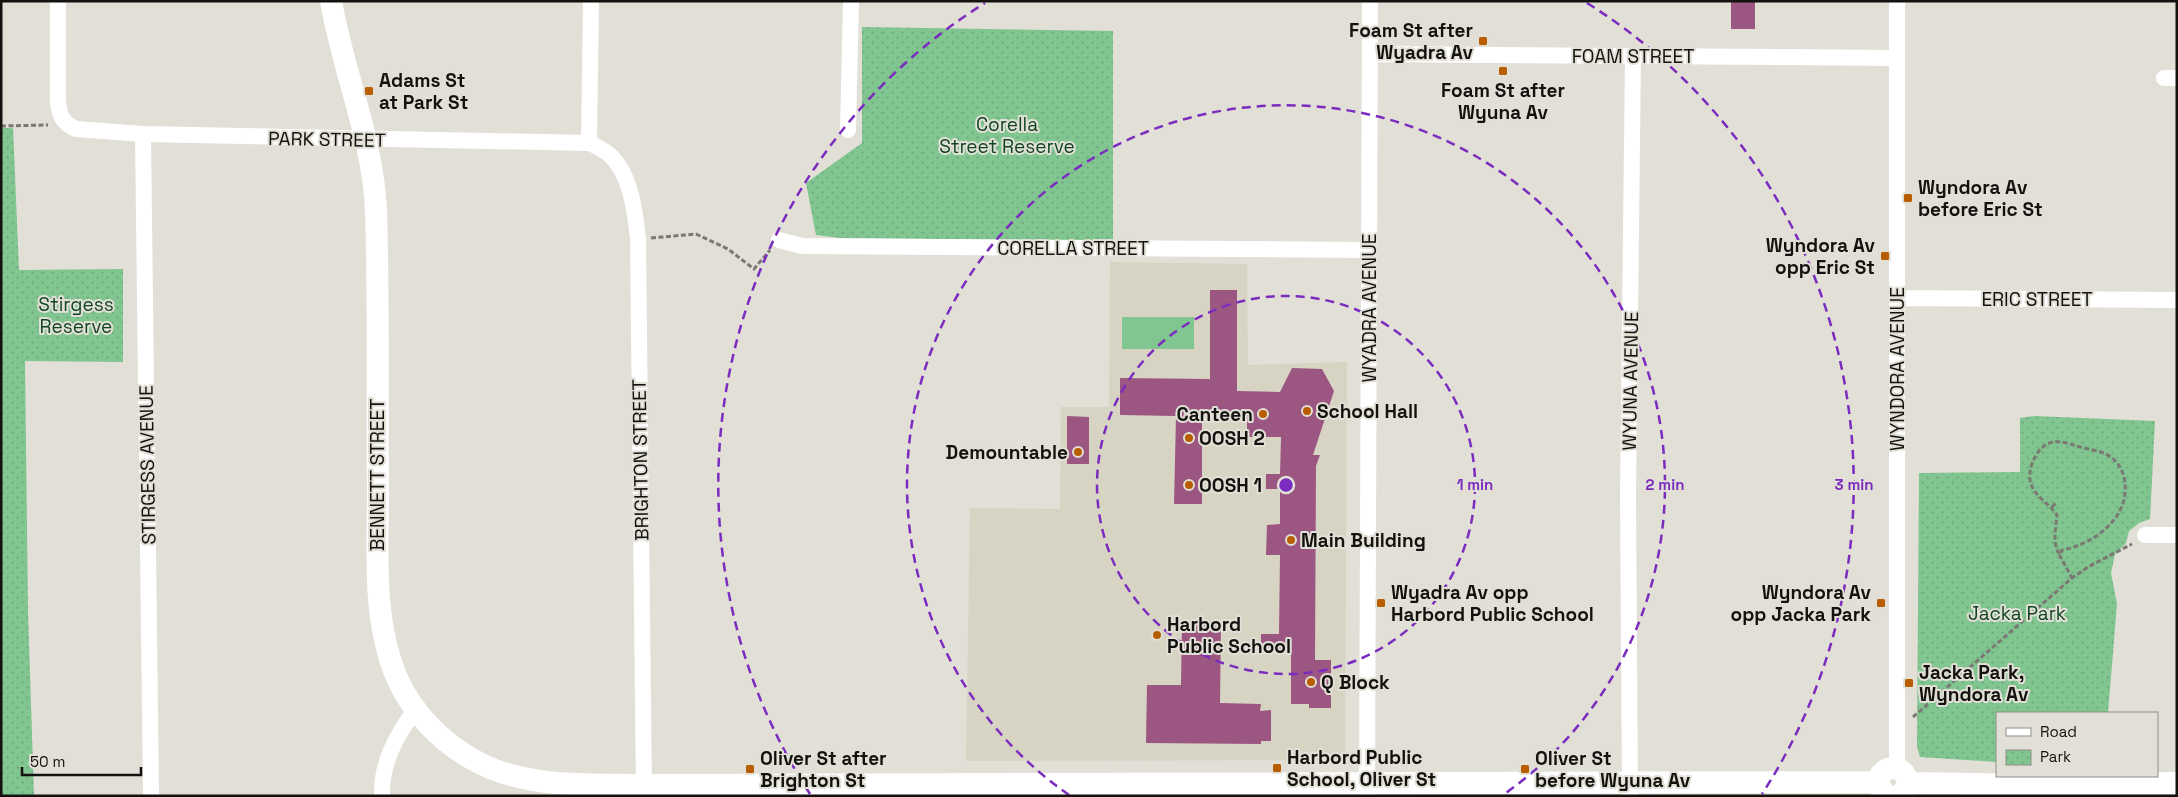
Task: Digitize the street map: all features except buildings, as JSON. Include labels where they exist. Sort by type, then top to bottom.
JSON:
[{"type":"main road","name":"BENNETT STREET","points":[[331,1],[366,140],[376,210],[379,601],[382,629],[398,679],[415,710],[454,748],[474,760],[493,769],[533,780],[644,791],[1883,789]]},
{"type":"main road","points":[[1883,789],[1879,777],[1884,770],[1891,767],[1901,782],[2035,790],[2177,783]]},
{"type":"street","points":[[58,1],[58,103],[60,116],[66,124]]},
{"type":"street","points":[[589,143],[591,1]]},
{"type":"street","points":[[848,130],[851,1]]},
{"type":"street","name":"WYADRA AVENUE","points":[[1367,790],[1370,1]]},
{"type":"street","name":"WYNDORA AVENUE","points":[[1898,1],[1896,58],[1901,782]]},
{"type":"street","name":"FOAM STREET","points":[[1370,54],[1896,58]]},
{"type":"street","name":"WYUNA AVENUE","points":[[1630,790],[1628,495],[1633,56]]},
{"type":"street","name":"PARK STREET","points":[[66,124],[86,131],[143,134],[589,143]]},
{"type":"street","name":"STIRGESS AVENUE","points":[[143,134],[151,796]]},
{"type":"street","name":"BRIGHTON STREET","points":[[589,143],[608,153],[617,163],[634,200],[638,239],[644,791]]},
{"type":"street","name":"CORELLA STREET","points":[[778,240],[802,246],[1368,250]]},
{"type":"street","name":"ERIC STREET","points":[[1897,298],[2177,300]]},
{"type":"street","points":[[2145,535],[2177,535]]},
{"type":"street","points":[[382,796],[384,765],[400,731],[415,710]]},
{"type":"path","points":[[1,126],[66,124]]},
{"type":"path","points":[[638,239],[696,234],[728,249],[754,270],[778,240]]},
{"type":"path","points":[[2059,554],[2062,550],[2097,536],[2116,516],[2125,502],[2126,484],[2119,466],[2107,455],[2061,441],[2046,444],[2038,453],[2030,469],[2030,481],[2036,494],[2052,507],[2057,515],[2054,538],[2055,547],[2072,578]]},
{"type":"path","points":[[2052,507],[2057,502]]},
{"type":"path","points":[[1913,717],[2072,578],[2088,567],[2128,547],[2145,535]]},
{"type":"shaded area","name":"Harbord Public School","points":[[1110,262],[1247,264],[1248,365],[1347,362],[1345,760],[966,761],[970,508],[1060,509],[1061,407],[1109,407]]},
{"type":"green space","name":"Corella Street Reserve","points":[[862,27],[1113,31],[1113,241],[840,238],[816,235],[806,183],[862,143]]},
{"type":"green space","name":"Stirgess Reserve","points":[[1,128],[13,128],[19,270],[123,269],[123,362],[25,361],[28,612],[34,796],[1,796]]},
{"type":"green space","points":[[1122,317],[1194,317],[1194,349],[1122,349]]},
{"type":"green space","name":"Jacka Park","points":[[2034,416],[2155,421],[2150,519],[2139,523],[2129,531],[2126,543],[2115,554],[2111,573],[2117,604],[2108,712],[1996,712],[1996,762],[1920,757],[1917,746],[1919,473],[2020,472],[2020,418]]},
{"type":"place","name":"Foam St after Wyadra Av","points":[[1483,41]]},
{"type":"place","name":"Foam St after Wyuna Av","points":[[1503,71]]},
{"type":"place","name":"Adams St at Park St","points":[[369,91]]},
{"type":"place","name":"Wyndora Av before Eric St","points":[[1908,198]]},
{"type":"place","name":"Wyndora Av opp Eric St","points":[[1885,256]]},
{"type":"place","name":"School Hall","points":[[1307,411]]},
{"type":"place","name":"Canteen","points":[[1263,414]]},
{"type":"place","name":"OOSH 2","points":[[1189,438]]},
{"type":"place","name":"Demountable","points":[[1078,452]]},
{"type":"place","name":"OOSH 1","points":[[1189,485]]},
{"type":"place","name":"Main Building","points":[[1291,540]]},
{"type":"place","name":"Wyadra Av opp Harbord Public School","points":[[1381,603]]},
{"type":"place","name":"Wyndora Av opp Jacka Park","points":[[1881,603]]},
{"type":"place","name":"Harbord Public School","points":[[1157,635]]},
{"type":"place","name":"Q Block","points":[[1311,682]]},
{"type":"place","name":"Jacka Park, Wyndora Av","points":[[1909,683]]},
{"type":"place","name":"Harbord Public School, Oliver St","points":[[1277,768]]},
{"type":"place","name":"Oliver St after Brighton St","points":[[750,769]]},
{"type":"place","name":"Oliver St before Wyuna Av","points":[[1525,769]]}]
